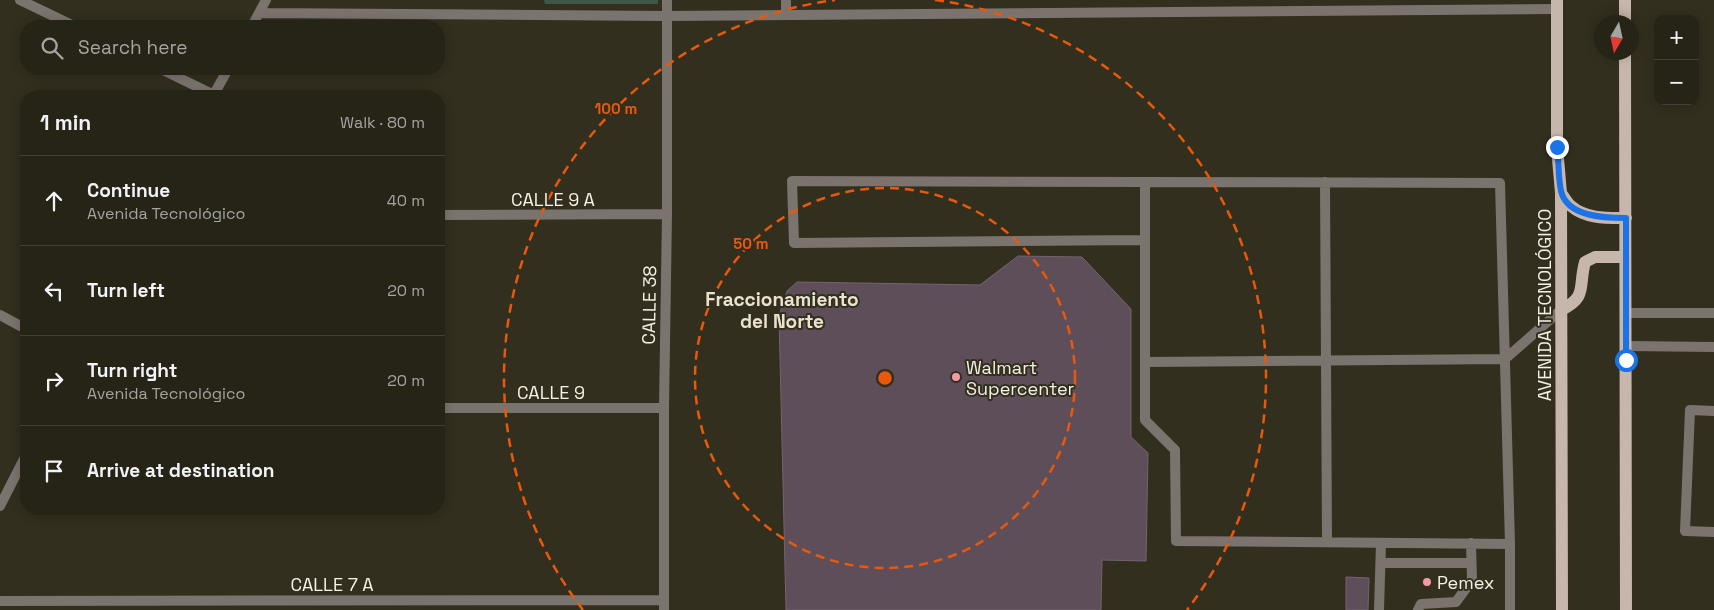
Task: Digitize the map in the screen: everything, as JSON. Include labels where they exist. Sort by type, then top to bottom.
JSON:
[{"type":"main road","points":[[1625,0],[1625,15]]},
{"type":"main road","name":"AVENIDA TECNOLÓGICO","points":[[1557,5],[1557,147],[1561,193],[1562,610]]},
{"type":"main road","points":[[1625,60],[1626,610]]},
{"type":"main road","points":[[1561,193],[1571,206],[1584,214],[1600,218],[1626,218]]},
{"type":"main road","points":[[1561,310],[1574,304],[1580,295],[1581,274],[1585,262],[1594,257],[1626,257]]},
{"type":"street","points":[[20,0],[62,20]]},
{"type":"street","points":[[255,20],[266,0]]},
{"type":"street","name":"CALLE 38","points":[[664,605],[667,0]]},
{"type":"street","points":[[786,0],[786,15]]},
{"type":"street","points":[[259,13],[667,16],[1557,5]]},
{"type":"street","points":[[173,75],[204,90]]},
{"type":"street","points":[[217,90],[225,75]]},
{"type":"street","points":[[1145,240],[794,243],[792,181],[1500,183],[1510,544],[1510,610]]},
{"type":"street","points":[[1145,182],[1145,420],[1175,450],[1176,542],[1510,544]]},
{"type":"street","points":[[1326,182],[1327,542]]},
{"type":"street","name":"CALLE 9 A","points":[[445,216],[667,214]]},
{"type":"street","points":[[1145,362],[1505,359],[1561,310]]},
{"type":"street","points":[[1626,313],[1714,312]]},
{"type":"street","points":[[0,315],[20,325]]},
{"type":"street","points":[[1626,346],[1714,347]]},
{"type":"street","name":"CALLE 9","points":[[445,408],[664,408]]},
{"type":"street","points":[[1714,411],[1690,410],[1685,531],[1714,532]]},
{"type":"street","points":[[0,506],[20,467]]},
{"type":"street","points":[[1379,610],[1381,543]]},
{"type":"street","points":[[1418,610],[1421,604],[1456,602],[1472,580],[1471,543]]},
{"type":"street","points":[[1381,563],[1471,563]]},
{"type":"street","name":"CALLE 7 A","points":[[0,601],[664,605]]},
{"type":"green space","points":[[544,0],[658,0],[658,4],[545,4]]},
{"type":"building","name":"Walmart Supercenter","points":[[1018,256],[1082,257],[1131,309],[1131,437],[1148,453],[1146,561],[1102,560],[1101,610],[786,610],[779,316],[787,291],[797,282],[980,285]]},
{"type":"building","points":[[1346,577],[1369,578],[1368,610],[1346,610]]},
{"type":"place","name":"Walmart Supercenter","points":[[956,377]]},
{"type":"place","name":"Pemex","points":[[1427,582]]},
{"type":"district","name":"Fraccionamiento del Norte","points":[[782,310]]},
{"type":"route","points":[[1557,147],[1561,193],[1571,206],[1584,214],[1600,218],[1626,218],[1626,360]]}]
